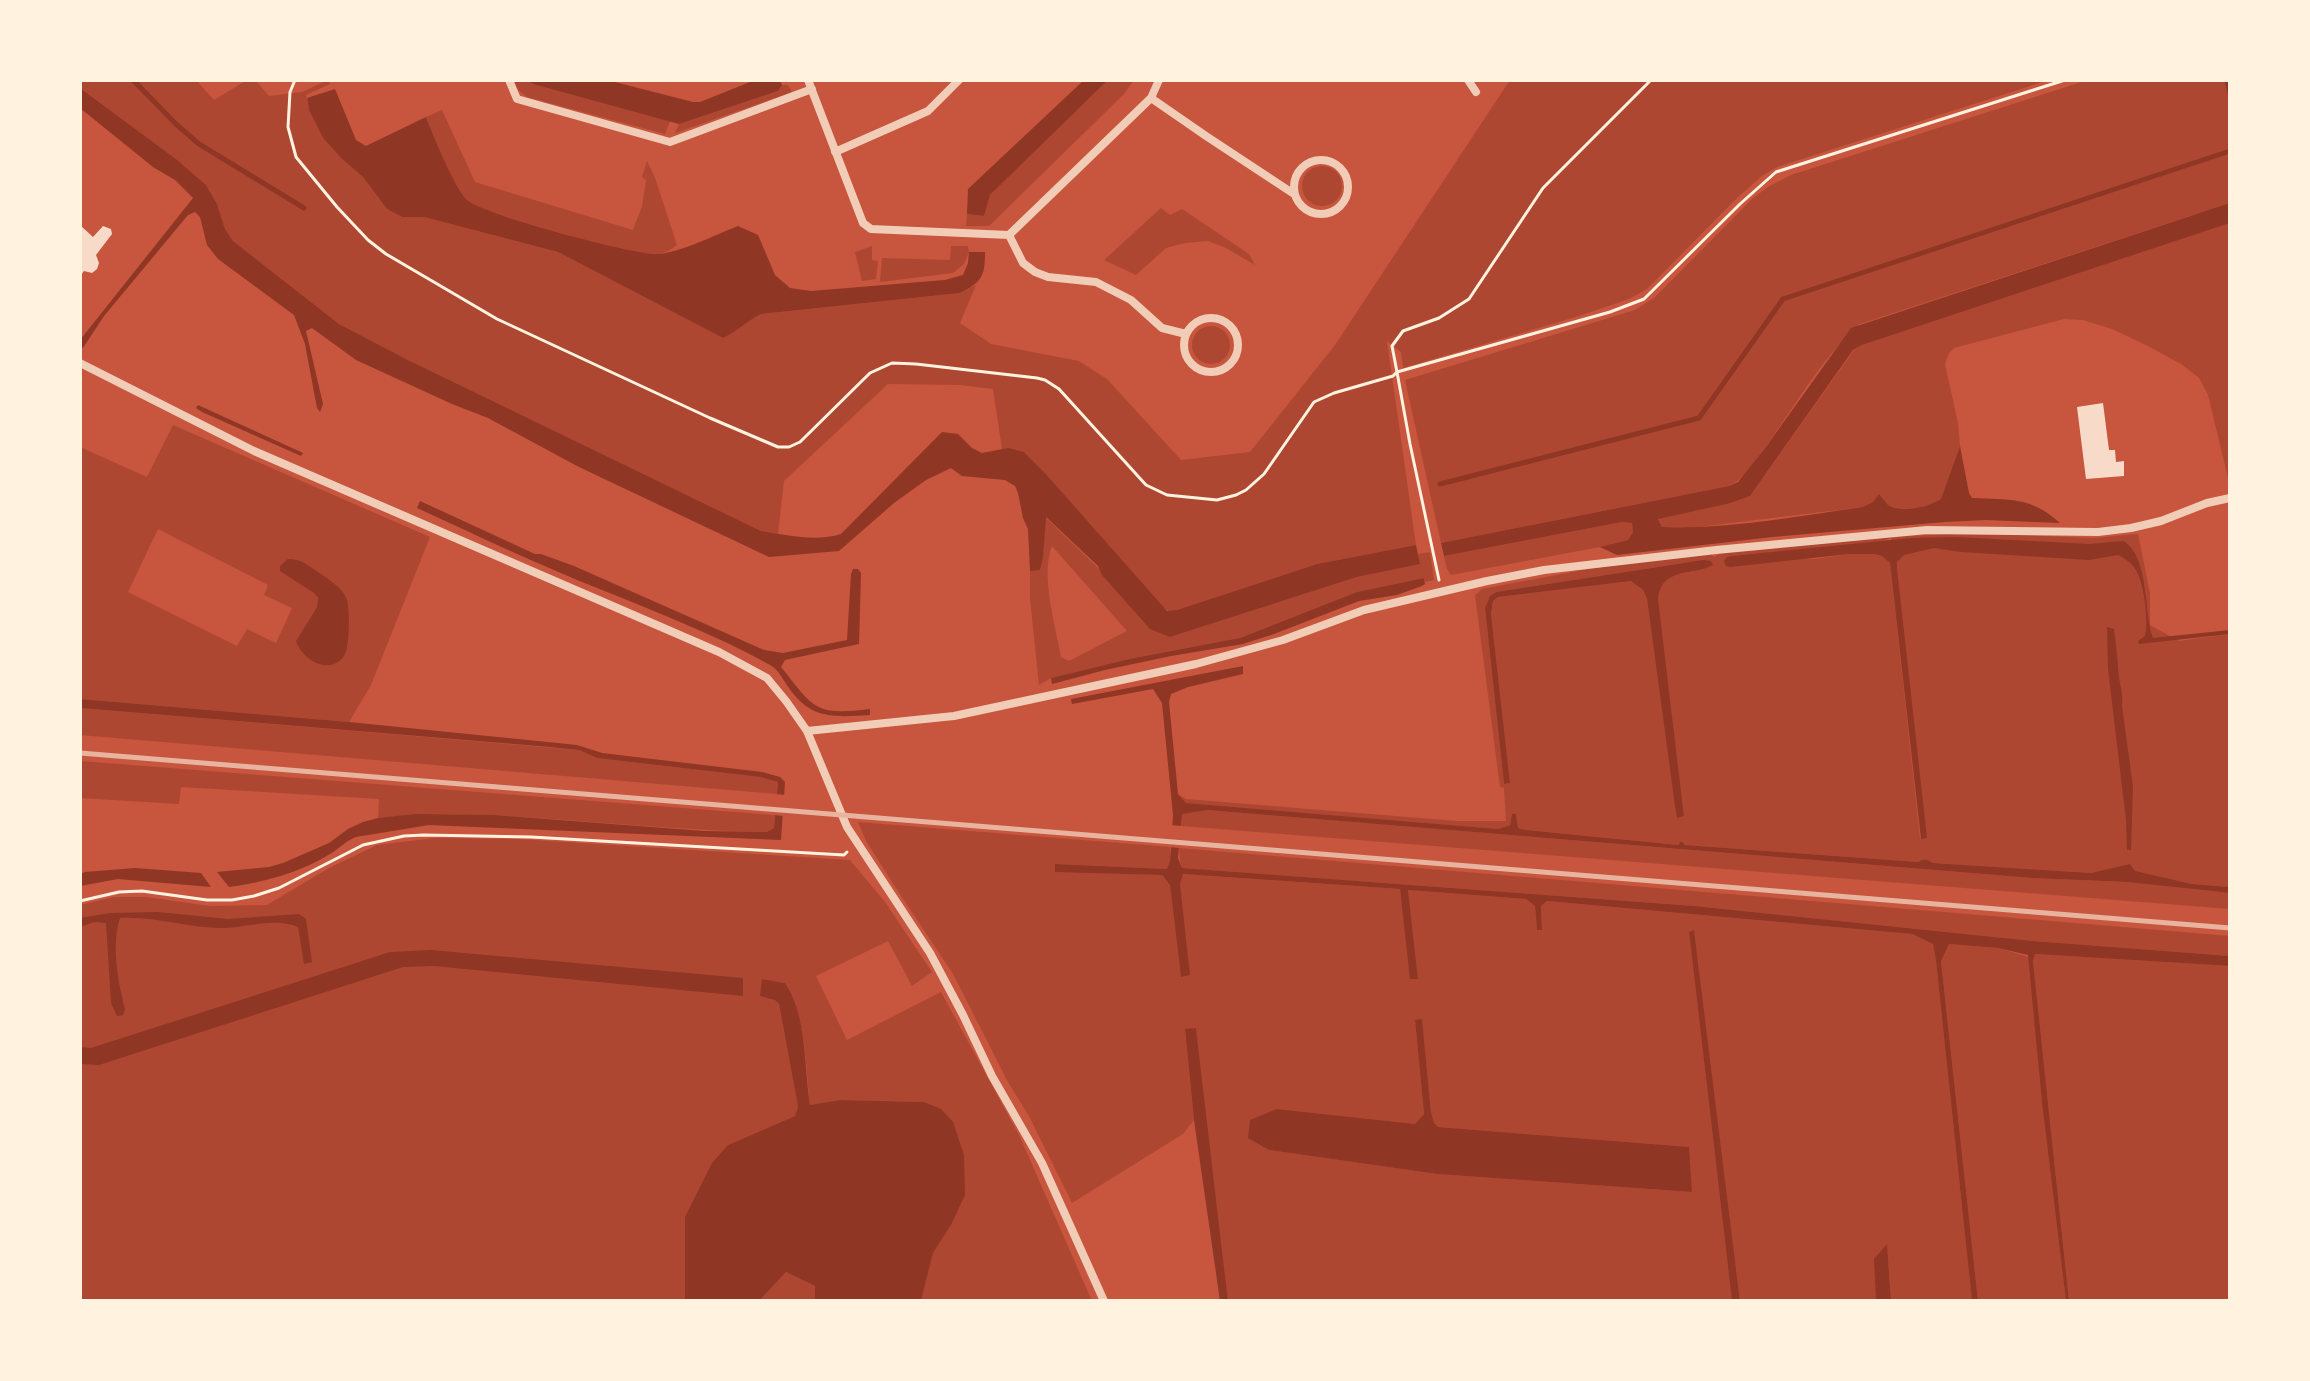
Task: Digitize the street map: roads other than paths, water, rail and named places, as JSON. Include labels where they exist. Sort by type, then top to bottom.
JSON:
[{"type":"street","points":[[509,80],[517,99],[670,142],[810,85],[863,223],[871,229],[1009,235],[1151,98],[1159,80]]},
{"type":"street","points":[[835,152],[928,111],[959,80]]},
{"type":"street","points":[[1468,80],[1476,92]]},
{"type":"street","points":[[1151,98],[1294,194],[1307,211],[1328,214],[1336,210],[1344,202],[1348,180],[1337,164],[1328,160],[1310,161],[1296,174],[1294,194]]},
{"type":"street","points":[[1009,235],[1023,263],[1035,272],[1048,277],[1096,282],[1131,300],[1162,328],[1186,334]]},
{"type":"street","points":[[1216,318],[1233,329],[1238,339],[1238,352],[1224,368],[1204,371],[1188,359],[1184,347],[1186,334],[1197,322],[1216,318]]},
{"type":"street","points":[[80,363],[254,451],[719,652],[767,678],[807,731],[855,840],[946,981],[992,1076],[1042,1163],[1104,1301]]},
{"type":"street","points":[[807,731],[954,716],[1196,664],[1283,640],[1364,610],[1544,570],[1927,530],[2098,532],[2161,521],[2207,503],[2230,498]]},
{"type":"waterway","points":[[133,80],[199,144],[304,208]]},
{"type":"waterway","points":[[2227,80],[2230,93]]},
{"type":"waterway","points":[[1440,484],[1699,418],[1783,299],[2230,151]]},
{"type":"railway","points":[[80,753],[2230,928]]}]
